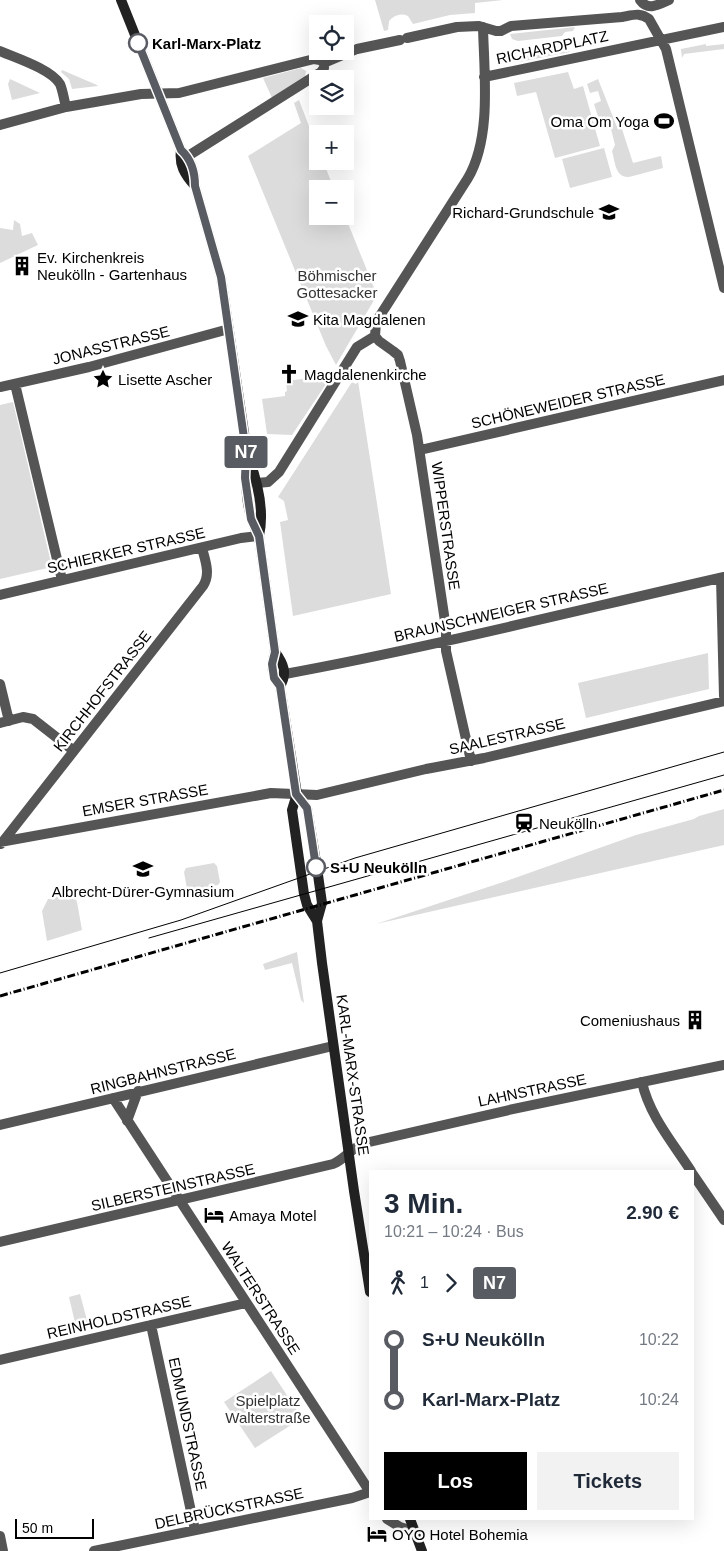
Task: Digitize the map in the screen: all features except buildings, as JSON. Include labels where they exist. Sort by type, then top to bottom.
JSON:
[{"type":"main road","name":"KARL-MARX-STRASSE","points":[[121,0],[185,153],[180,161],[185,175],[195,186],[220,269],[246,452],[245,478],[252,523],[259,536]]},
{"type":"main road","name":"KARL-MARX-STRASSE","points":[[246,452],[257,483],[262,522],[259,536],[275,652],[272,664],[274,678],[280,686],[296,794],[292,810],[304,894],[307,905],[317,921]]},
{"type":"main road","name":"KARL-MARX-STRASSE","points":[[275,652],[283,662],[285,677],[280,686]]},
{"type":"main road","name":"KARL-MARX-STRASSE","points":[[296,794],[307,808],[322,903],[317,921],[333,1046],[369,1285]]},
{"type":"main road","points":[[410,1520],[422,1551]]},
{"type":"street","points":[[640,0],[644,5],[655,6],[669,0]]},
{"type":"street","name":"RICHARDPLATZ","points":[[662,40],[649,19],[635,14],[622,17],[511,26],[501,31],[482,27],[484,77],[662,40],[724,27]]},
{"type":"street","points":[[324,63],[358,49],[457,27],[482,27]]},
{"type":"street","points":[[662,40],[669,57],[724,288]]},
{"type":"street","points":[[0,51],[52,76],[59,84],[66,107]]},
{"type":"street","points":[[0,125],[66,107],[141,94],[179,93],[314,59],[324,63]]},
{"type":"street","points":[[185,153],[321,72],[324,68],[324,63]]},
{"type":"street","points":[[257,483],[268,482],[279,472],[356,347],[375,336],[376,322],[472,170],[480,140],[484,77]]},
{"type":"street","name":"JONASSTRASSE","points":[[0,387],[89,367],[229,329]]},
{"type":"street","name":"WIPPERSTRASSE","points":[[375,336],[398,355],[420,450],[446,628],[446,651],[472,761]]},
{"type":"street","name":"SCHÖNEWEIDER STRASSE","points":[[420,450],[724,380]]},
{"type":"street","points":[[15,384],[62,580]]},
{"type":"street","name":"SCHIERKER STRASSE","points":[[0,595],[259,536]]},
{"type":"street","name":"KIRCHHOFSTRASSE","points":[[1,843],[203,586],[206,581],[207,571],[202,548]]},
{"type":"street","points":[[722,577],[724,696]]},
{"type":"street","name":"BRAUNSCHWEIGER STRASSE","points":[[284,674],[446,640],[722,577]]},
{"type":"street","points":[[0,684],[4,722],[23,717],[33,719],[74,751]]},
{"type":"street","name":"SAALESTRASSE","points":[[296,794],[317,795],[426,769],[472,761],[724,701]]},
{"type":"street","name":"EMSER STRASSE","points":[[1,843],[265,794],[278,792],[296,794]]},
{"type":"street","name":"RINGBAHNSTRASSE","points":[[0,1125],[333,1046]]},
{"type":"street","name":"LAHNSTRASSE","points":[[349,1152],[365,1143],[509,1110],[724,1065]]},
{"type":"street","points":[[642,1082],[645,1097],[651,1109],[691,1170]]},
{"type":"street","points":[[127,1121],[138,1091]]},
{"type":"street","name":"WALTERSTRASSE","points":[[112,1098],[369,1490]]},
{"type":"street","name":"SILBERSTEINSTRASSE","points":[[0,1242],[333,1164],[349,1152]]},
{"type":"street","points":[[694,1175],[724,1220]]},
{"type":"street","name":"REINHOLDSTRASSE","points":[[0,1360],[246,1303]]},
{"type":"street","name":"EDMUNDSTRASSE","points":[[151,1325],[195,1530]]},
{"type":"street","name":"DELBRÜCKSTRASSE","points":[[94,1551],[352,1498],[369,1492]]},
{"type":"street","points":[[389,1520],[400,1527],[413,1531]]},
{"type":"street","points":[[0,1536],[3,1551]]},
{"type":"green space","points":[[375,0],[503,0],[475,3],[475,13],[450,15],[413,24],[408,16],[398,15],[389,21],[388,30],[384,31]]},
{"type":"green space","points":[[575,27],[573,31],[565,32],[562,36],[518,41],[512,39],[510,34]]},
{"type":"green space","points":[[706,44],[706,46],[724,44],[724,49],[684,54],[682,58],[681,49]]},
{"type":"green space","points":[[564,46],[570,52],[519,62],[519,55]]},
{"type":"green space","points":[[301,68],[306,71],[305,77],[272,98],[263,78]]},
{"type":"green space","points":[[62,70],[98,86],[72,89],[69,79],[61,72]]},
{"type":"green space","points":[[568,72],[574,89],[583,86],[600,146],[555,158],[536,92],[517,96],[514,83]]},
{"type":"green space","points":[[10,79],[40,93],[12,100],[8,84]]},
{"type":"green space","points":[[598,79],[617,127],[621,126],[633,163],[661,156],[663,168],[629,177],[624,177],[618,172],[612,151],[615,145],[611,129],[601,126],[594,104],[601,101],[598,91],[590,93],[587,84]]},
{"type":"green space","name":"Böhmischer Gottesacker","points":[[299,100],[309,126],[309,170],[327,170],[330,180],[309,180],[309,225],[349,225],[377,295],[336,365],[326,346],[248,156],[301,123],[294,103]]},
{"type":"green space","points":[[604,148],[612,177],[570,188],[562,159]]},
{"type":"green space","points":[[14,220],[20,224],[22,236],[32,233],[38,245],[0,263],[0,228],[13,230]]},
{"type":"green space","points":[[319,374],[328,381],[292,435],[267,434],[262,399],[285,396],[287,391],[286,381],[318,377]]},
{"type":"green space","points":[[358,381],[391,594],[293,616],[280,522],[288,520],[284,501],[278,497],[352,382],[356,384]]},
{"type":"green space","points":[[13,402],[52,567],[0,579],[0,405]]},
{"type":"green space","points":[[708,653],[709,689],[586,718],[578,683]]},
{"type":"green space","points":[[724,809],[724,845],[376,924],[636,835]]},
{"type":"green space","points":[[214,863],[217,866],[220,882],[218,885],[191,890],[187,889],[184,872],[186,868]]},
{"type":"green space","points":[[58,893],[73,894],[77,902],[82,930],[47,941],[42,911],[48,899],[55,898]]},
{"type":"green space","points":[[297,952],[304,1003],[301,1000],[292,963],[265,970],[263,964]]},
{"type":"green space","points":[[80,1294],[88,1324],[76,1327],[69,1297]]},
{"type":"green space","name":"Spielplatz Walterstraße","points":[[271,1371],[302,1418],[255,1448],[224,1402]]},
{"type":"tram line","points":[[0,973],[181,920],[355,858],[724,752]]},
{"type":"tram line","points":[[149,938],[724,775]]},
{"type":"railway","points":[[0,996],[724,790]]},
{"type":"bus line","name":"N7","points":[[138,43],[181,150],[188,156],[195,174],[195,186],[221,277],[246,452],[245,478],[251,519],[259,536],[273,635],[275,652],[272,664],[274,678],[280,686],[296,794],[307,808],[316,867]]},
{"type":"place","name":"Karl-Marx-Platz","points":[[138,43]]},
{"type":"place","name":"Oma Om Yoga","points":[[664,121]]},
{"type":"place","name":"Richard-Grundschule","points":[[609,212]]},
{"type":"place","name":"Ev. Kirchenkreis Neukölln - Gartenhaus","points":[[22,266]]},
{"type":"place","name":"Kita Magdalenen","points":[[298,319]]},
{"type":"place","name":"Magdalenenkirche","points":[[289,374]]},
{"type":"place","name":"Lisette Ascher","points":[[103,379]]},
{"type":"place","name":"Neukölln","points":[[524,823]]},
{"type":"place","name":"S+U Neukölln","points":[[316,867]]},
{"type":"place","name":"Albrecht-Dürer-Gymnasium","points":[[143,869]]},
{"type":"place","name":"Comeniushaus","points":[[695,1020]]},
{"type":"place","name":"Amaya Motel","points":[[214,1215]]},
{"type":"place","name":"OYO Hotel Bohemia","points":[[377,1534]]}]
